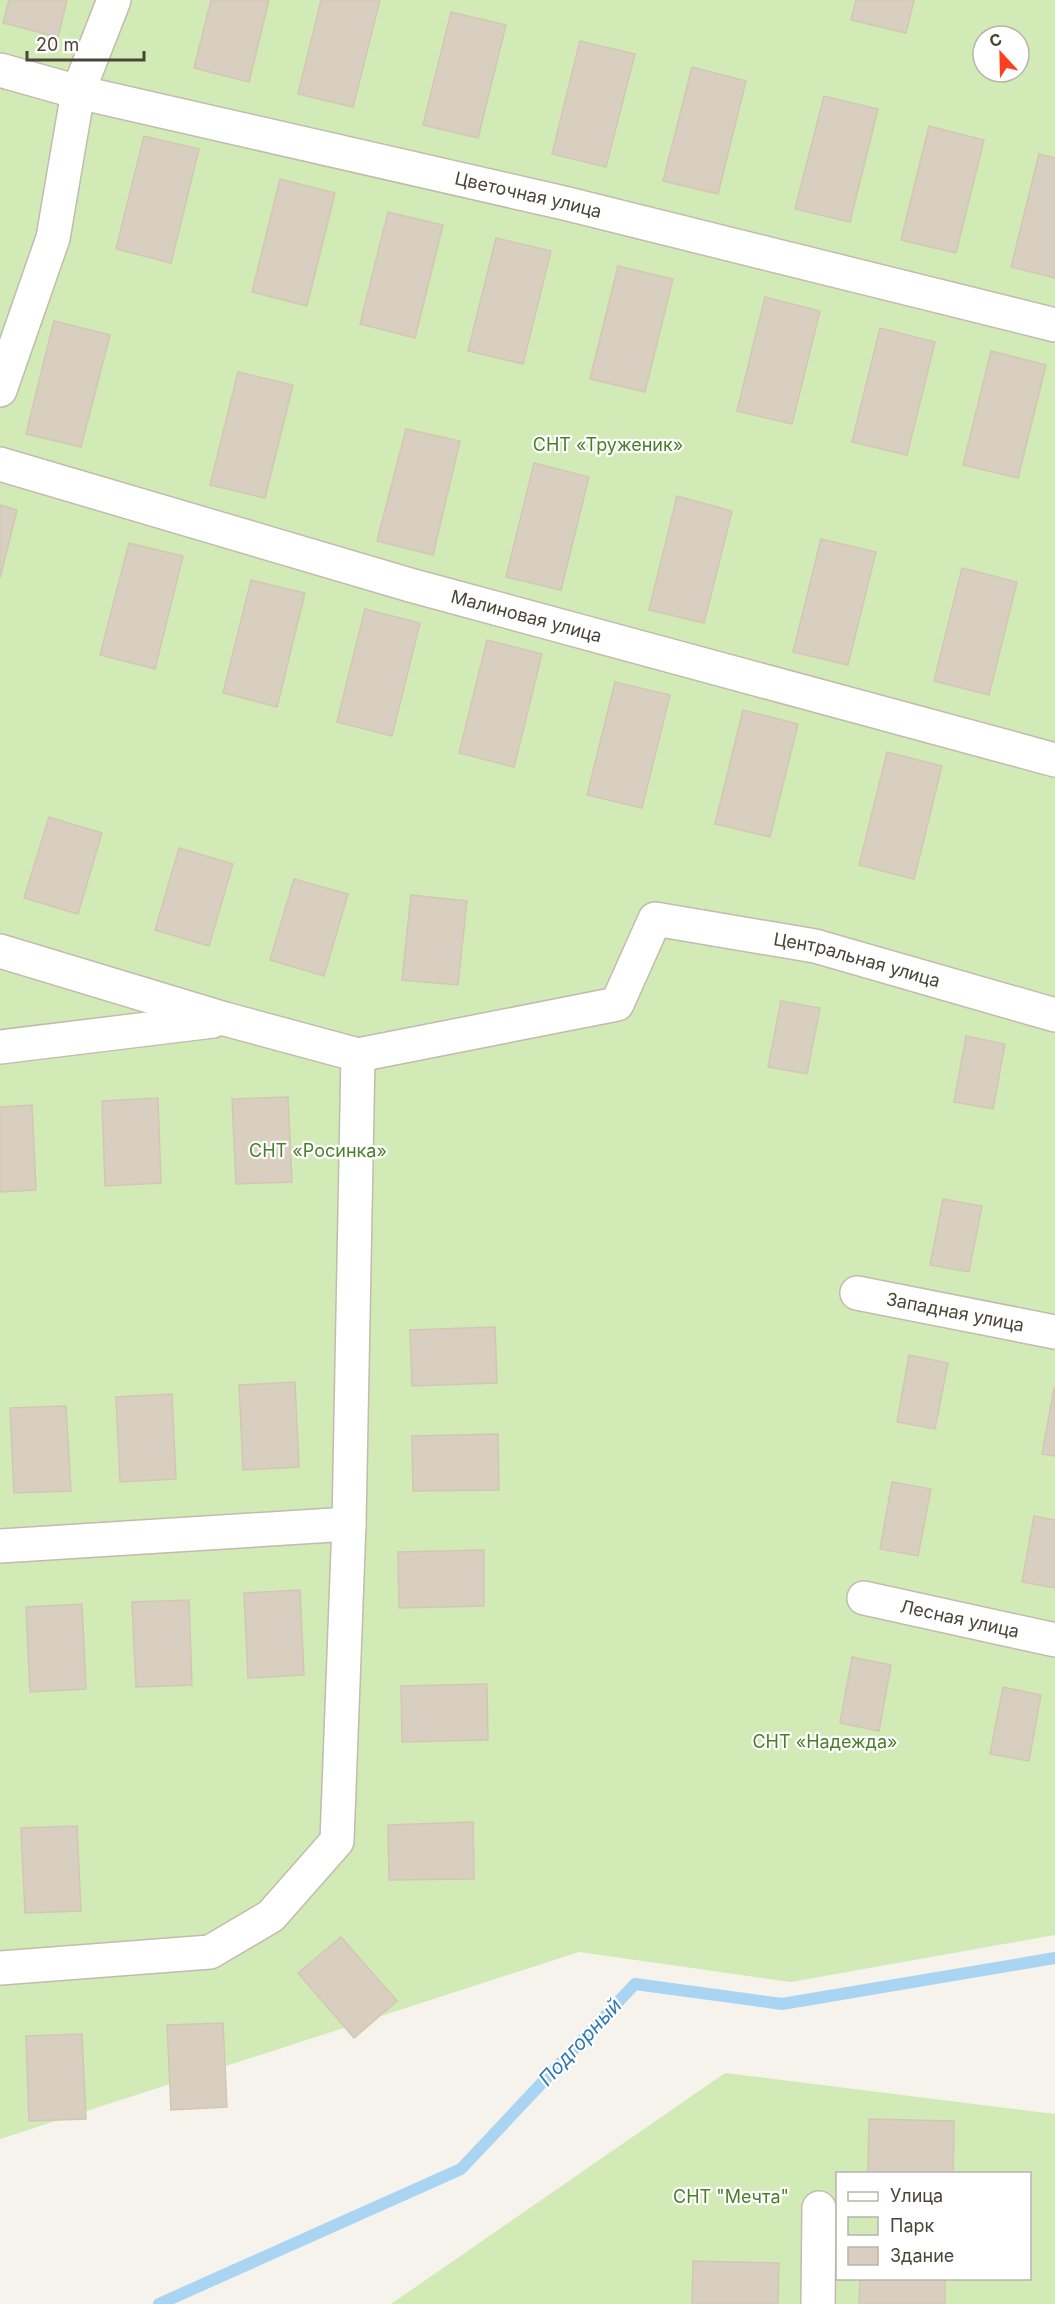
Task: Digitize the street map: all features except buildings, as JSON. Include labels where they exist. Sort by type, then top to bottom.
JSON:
[{"type":"street","points":[[0,390],[53,238],[78,92],[114,0]]},
{"type":"street","name":"Цветочная улица","points":[[0,70],[78,92],[564,203],[1055,325]]},
{"type":"street","name":"Малиновая улица","points":[[0,464],[410,585],[1055,760]]},
{"type":"street","name":"Центральная улица","points":[[358,1055],[617,1004],[655,919],[815,946],[1055,1015]]},
{"type":"street","points":[[0,951],[225,1019],[358,1055],[349,1524],[337,1841],[271,1916],[210,1952],[0,1968]]},
{"type":"street","points":[[0,1047],[225,1019]]},
{"type":"street","name":"Западная улица","points":[[857,1293],[1055,1332]]},
{"type":"street","points":[[0,1546],[349,1524]]},
{"type":"street","name":"Лесная улица","points":[[864,1598],[1055,1640]]},
{"type":"street","points":[[818,2304],[819,2208]]},
{"type":"green space","points":[[0,0],[1055,0],[1055,1935],[791,1982],[579,1952],[0,2139]]},
{"type":"green space","name":"СНТ \"Мечта\"","points":[[725,2073],[1055,2114],[1055,2304],[391,2304]]},
{"type":"waterway","name":"Подгорный","points":[[159,2304],[461,2169],[635,1984],[782,2004],[1055,1958]]},
{"type":"park label","name":"СНТ «Труженик»","points":[[608,445]]},
{"type":"park label","name":"СНТ «Росинка»","points":[[318,1151]]},
{"type":"park label","name":"СНТ «Надежда»","points":[[825,1742]]}]
